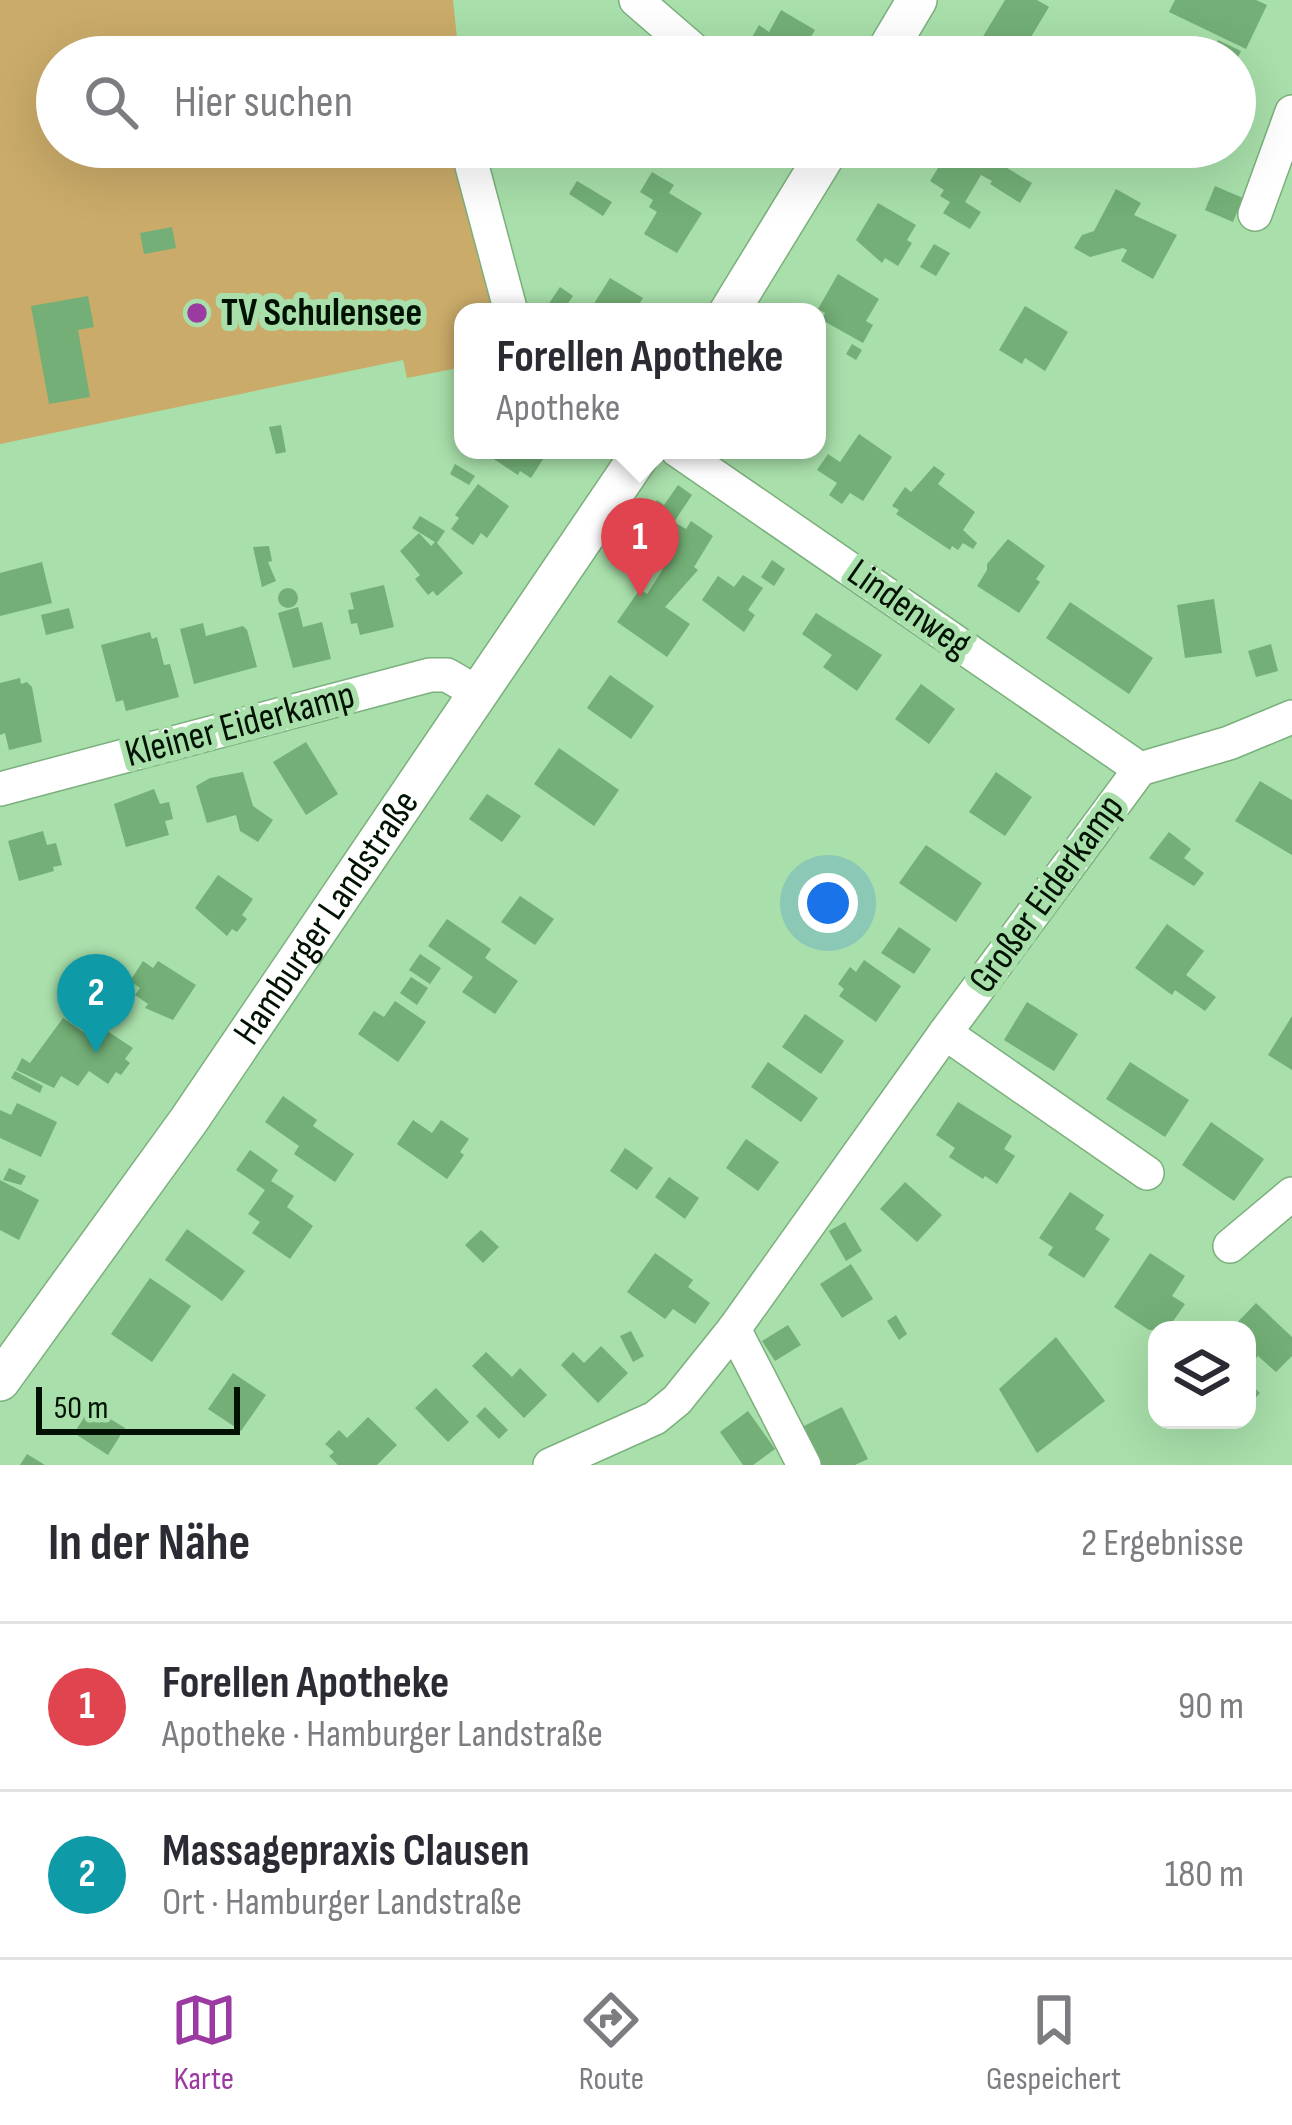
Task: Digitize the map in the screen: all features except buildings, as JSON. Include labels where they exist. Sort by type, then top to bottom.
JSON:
[{"type":"main road","points":[[896,36],[917,0]]},
{"type":"main road","points":[[735,303],[817,168]]},
{"type":"main road","name":"Hamburger Landstraße","points":[[0,1381],[189,1120],[637,459]]},
{"type":"street","points":[[635,0],[677,36]]},
{"type":"street","points":[[1255,214],[1292,112]]},
{"type":"street","points":[[473,168],[510,303]]},
{"type":"street","name":"Lindenweg","points":[[690,459],[1140,769]]},
{"type":"street","name":"Kleiner Eiderkamp","points":[[0,789],[430,675],[447,675],[478,693]]},
{"type":"street","name":"Großer Eiderkamp","points":[[550,1465],[655,1418],[677,1400],[734,1329],[944,1033],[1140,769],[1229,743],[1292,717]]},
{"type":"street","name":"Großer Eiderkamp","points":[[944,1033],[1148,1173]]},
{"type":"street","points":[[1230,1246],[1292,1193]]},
{"type":"street","points":[[734,1329],[804,1465]]},
{"type":"shaded area","points":[[0,0],[453,0],[457,36],[36,36],[36,168],[475,168],[509,303],[454,303],[454,369],[407,378],[403,360],[0,444]]},
{"type":"place","name":"TV Schulensee","points":[[197,313]]},
{"type":"place","name":"Forellen Apotheke","points":[[640,597]]},
{"type":"place","name":"Massagepraxis Clausen","points":[[96,1053]]}]
